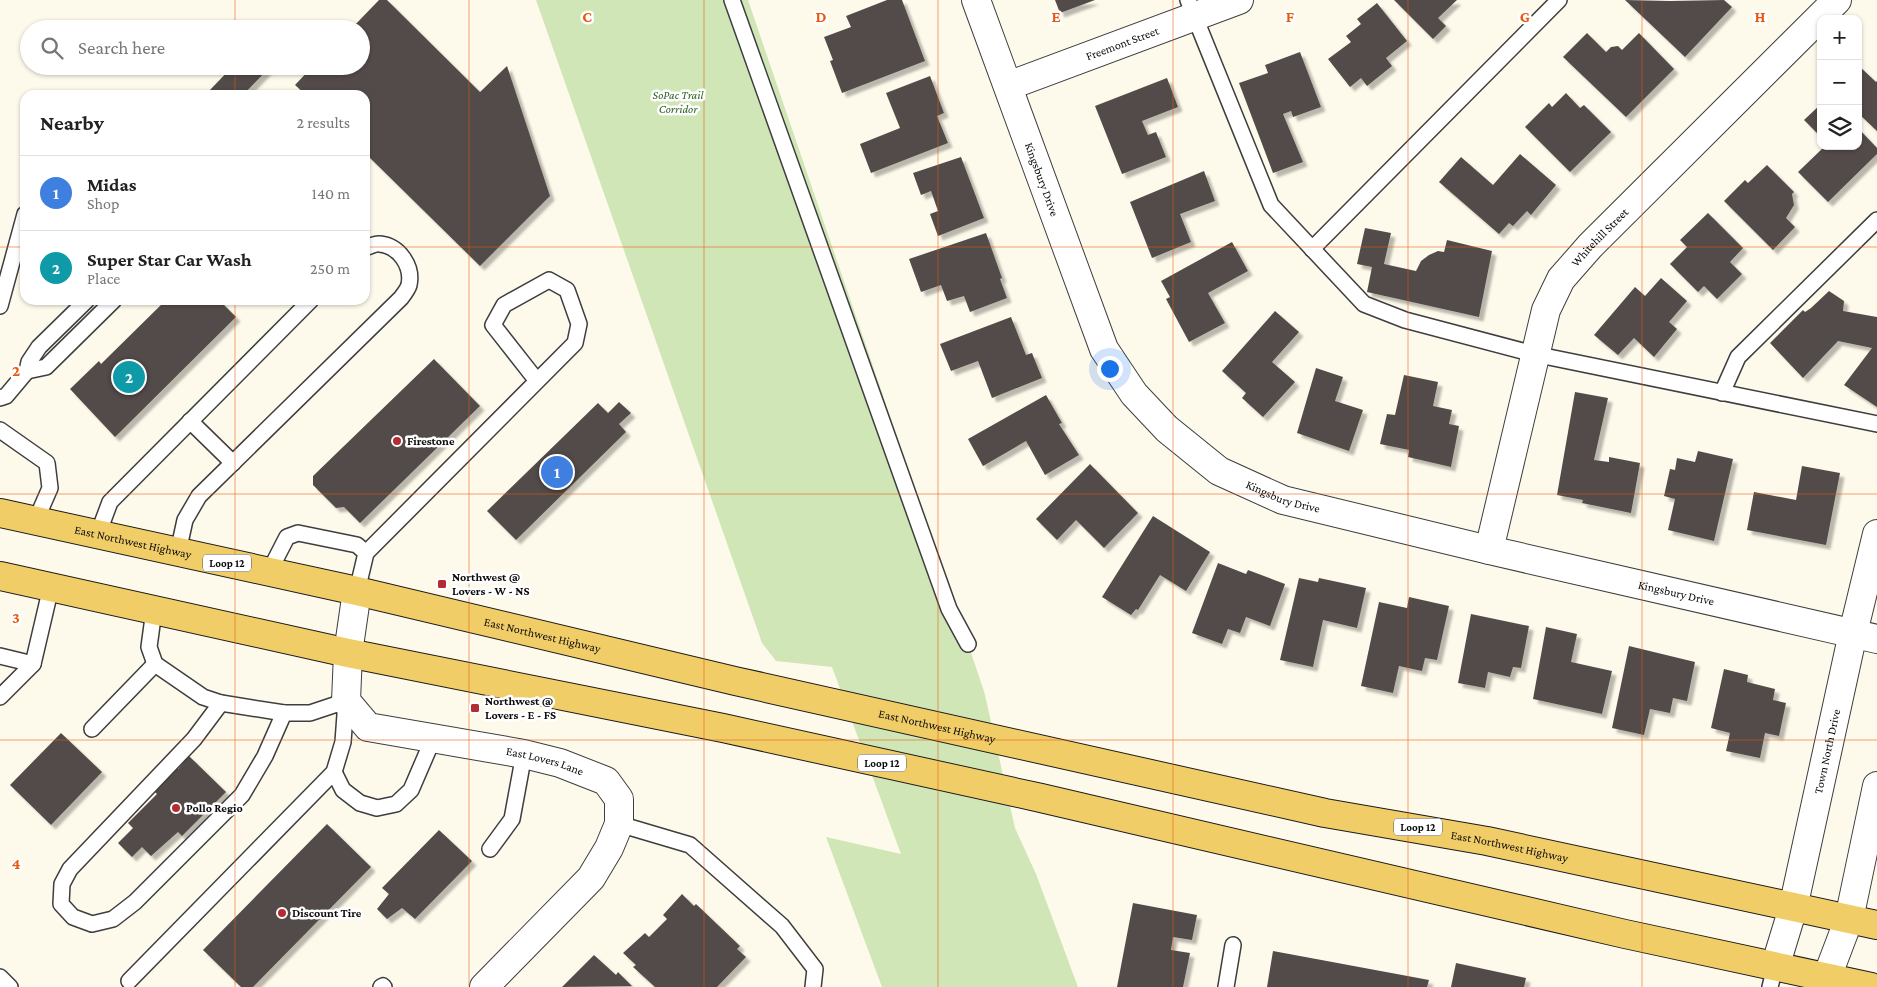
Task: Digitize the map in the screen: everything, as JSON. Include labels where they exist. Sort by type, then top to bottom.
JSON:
[{"type":"main road","name":"East Northwest Highway","points":[[0,513],[357,591],[735,681],[1042,750],[1325,812],[1487,841],[1877,926]]},
{"type":"main road","name":"Loop 12","points":[[0,576],[348,653],[723,728],[1041,798],[1625,934],[1772,977],[1871,987]]},
{"type":"street","name":"Kingsbury Drive","points":[[976,0],[1104,349],[1134,394],[1167,429],[1219,471],[1283,500],[1489,550],[1865,636]]},
{"type":"street","name":"Freemont Street","points":[[1008,86],[1191,9],[1239,0]]},
{"type":"street","name":"Whitehill Street","points":[[1489,550],[1534,354],[1546,310],[1561,279],[1590,246],[1837,0]]},
{"type":"street","name":"Town North Drive","points":[[1772,977],[1793,908],[1865,636],[1877,534]]},
{"type":"street","points":[[346,701],[348,653],[357,591]]},
{"type":"street","name":"East Lovers Lane","points":[[346,701],[368,727],[524,754],[560,763],[606,781],[619,798],[619,824],[609,848],[591,878],[484,987]]},
{"type":"street","points":[[1826,982],[1849,919],[1877,786]]},
{"type":"lane","points":[[732,0],[949,609],[968,644]]},
{"type":"lane","points":[[1312,249],[1559,0]]},
{"type":"lane","points":[[1191,9],[1271,205],[1364,304],[1405,320],[1534,354],[1877,424]]},
{"type":"lane","points":[[1722,393],[1738,357],[1877,220]]},
{"type":"lane","points":[[0,306],[4,275],[20,229]]},
{"type":"lane","points":[[178,552],[185,520],[199,496],[401,298],[409,286],[409,272],[403,257],[392,248],[379,244],[370,247]]},
{"type":"lane","points":[[357,591],[366,553],[537,381],[575,342],[580,324],[566,290],[549,280],[504,305],[493,325],[537,381]]},
{"type":"lane","points":[[0,398],[6,396],[27,372],[29,362],[39,347],[82,305]]},
{"type":"lane","points":[[27,372],[46,367],[109,305]]},
{"type":"lane","points":[[98,534],[110,502],[306,305]]},
{"type":"lane","points":[[190,420],[233,463]]},
{"type":"lane","points":[[0,430],[47,464],[50,488],[36,520]]},
{"type":"lane","points":[[269,572],[287,537],[298,533],[357,545],[366,553]]},
{"type":"lane","points":[[0,697],[34,664],[51,587]]},
{"type":"lane","points":[[129,981],[334,772],[343,742],[346,701],[310,713],[284,713],[221,703],[203,697],[155,664],[149,647],[154,610]]},
{"type":"lane","points":[[0,656],[34,664]]},
{"type":"lane","points":[[92,729],[155,664]]},
{"type":"lane","points":[[221,703],[194,739],[70,869],[62,884],[61,904],[73,917],[92,924],[113,919],[135,902],[242,795],[264,756],[284,713]]},
{"type":"lane","points":[[334,772],[342,790],[360,803],[377,808],[396,804],[411,790],[433,739]]},
{"type":"lane","points":[[490,849],[512,819],[524,754]]},
{"type":"lane","points":[[619,824],[690,845],[782,926],[815,969],[813,987]]},
{"type":"lane","points":[[1226,987],[1234,945]]},
{"type":"lane","points":[[0,977],[10,987]]},
{"type":"green space","name":"SoPac Trail Corridor","points":[[536,0],[748,0],[984,691],[1015,828],[1036,874],[1078,987],[882,987],[826,837],[901,854],[832,667],[776,661],[762,643]]},
{"type":"building","points":[[379,0],[387,0],[480,92],[507,66],[550,196],[480,266],[370,158],[370,90],[300,90],[295,85],[304,75],[370,75],[370,20],[360,20]]},
{"type":"building","points":[[887,0],[902,0],[925,61],[842,93],[830,61],[833,60],[824,37],[851,27],[846,16]]},
{"type":"building","points":[[1055,0],[1095,0],[1060,13]]},
{"type":"building","points":[[1394,0],[1457,0],[1438,18],[1446,26],[1433,39]]},
{"type":"building","points":[[1625,0],[1724,0],[1732,7],[1685,57]]},
{"type":"building","points":[[1377,3],[1407,41],[1386,58],[1392,66],[1367,86],[1361,78],[1350,87],[1328,59],[1351,42],[1346,36],[1361,24],[1357,19]]},
{"type":"building","points":[[1587,33],[1606,52],[1611,47],[1618,46],[1622,50],[1639,33],[1674,69],[1626,117],[1563,57]]},
{"type":"building","points":[[1300,52],[1321,107],[1293,117],[1291,111],[1283,114],[1303,162],[1273,173],[1239,83],[1268,73],[1265,65]]},
{"type":"building","points":[[1862,69],[1877,81],[1877,131],[1862,117]]},
{"type":"building","points":[[224,75],[262,75],[248,90],[210,90]]},
{"type":"building","points":[[930,76],[944,113],[937,116],[948,143],[871,173],[860,144],[900,128],[886,93]]},
{"type":"building","points":[[1167,78],[1178,107],[1142,121],[1148,135],[1156,132],[1166,157],[1122,174],[1095,106]]},
{"type":"building","points":[[1566,93],[1580,108],[1584,105],[1611,132],[1570,172],[1525,127],[1549,103],[1552,107]]},
{"type":"building","points":[[1817,108],[1817,133],[1804,120]]},
{"type":"building","points":[[1862,132],[1877,148],[1877,154],[1828,202],[1798,172],[1821,150],[1862,150]]},
{"type":"building","points":[[1520,154],[1556,185],[1531,215],[1527,211],[1513,226],[1509,223],[1499,234],[1439,182],[1461,157],[1493,185]]},
{"type":"building","points":[[961,157],[984,218],[938,236],[930,214],[938,211],[931,191],[921,195],[913,173]]},
{"type":"building","points":[[1767,165],[1794,192],[1792,194],[1794,205],[1786,218],[1795,227],[1773,250],[1724,201],[1745,180],[1748,183]]},
{"type":"building","points":[[1204,171],[1215,201],[1180,214],[1191,242],[1152,258],[1130,202]]},
{"type":"building","points":[[1708,213],[1743,248],[1730,262],[1742,274],[1717,299],[1704,286],[1698,292],[1670,264],[1687,247],[1680,240]]},
{"type":"building","points":[[1365,228],[1391,233],[1384,264],[1416,271],[1421,261],[1429,255],[1438,251],[1444,252],[1447,240],[1492,251],[1479,317],[1367,292],[1372,267],[1357,264]]},
{"type":"building","points":[[986,233],[1007,298],[970,312],[964,296],[947,301],[941,285],[921,292],[909,259]]},
{"type":"building","points":[[1232,242],[1248,271],[1208,293],[1225,323],[1189,342],[1166,299],[1170,297],[1161,281]]},
{"type":"building","points":[[1661,278],[1687,301],[1669,322],[1677,329],[1654,357],[1634,338],[1618,355],[1594,335],[1635,287],[1645,296]]},
{"type":"building","points":[[1829,291],[1844,301],[1843,311],[1877,317],[1877,407],[1844,385],[1872,348],[1838,341],[1803,378],[1770,343],[1803,310],[1805,312],[1811,308]]},
{"type":"building","points":[[161,305],[224,305],[236,317],[115,437],[70,389],[99,361],[101,364]]},
{"type":"building","points":[[1275,311],[1299,332],[1272,362],[1295,382],[1263,417],[1242,398],[1246,393],[1222,371]]},
{"type":"building","points":[[1011,317],[1026,355],[1032,353],[1042,378],[992,398],[978,361],[951,371],[940,344]]},
{"type":"building","name":"Firestone","points":[[434,359],[480,406],[360,523],[344,507],[336,508],[313,485],[313,476]]},
{"type":"building","points":[[1316,368],[1343,377],[1335,401],[1363,410],[1349,451],[1297,433]]},
{"type":"building","points":[[1404,375],[1438,382],[1433,406],[1452,410],[1449,424],[1459,426],[1451,467],[1408,457],[1409,450],[1380,444],[1387,414],[1395,415]]},
{"type":"building","points":[[1575,392],[1608,398],[1594,460],[1609,462],[1609,457],[1640,463],[1631,513],[1582,503],[1583,500],[1557,495]]},
{"type":"building","points":[[1046,395],[1062,423],[1059,424],[1079,455],[1045,475],[1026,441],[983,466],[968,439]]},
{"type":"building","points":[[619,402],[631,413],[619,424],[626,432],[516,540],[487,511],[598,403],[608,413]]},
{"type":"building","points":[[1698,451],[1733,459],[1714,541],[1668,530],[1675,499],[1664,496],[1670,469],[1675,470],[1677,458],[1695,462]]},
{"type":"building","points":[[1090,464],[1138,513],[1104,548],[1076,520],[1057,540],[1036,519]]},
{"type":"building","points":[[1802,466],[1840,473],[1826,545],[1747,530],[1754,492],[1796,500]]},
{"type":"building","points":[[1153,516],[1210,552],[1186,591],[1160,575],[1138,610],[1136,609],[1131,615],[1102,597]]},
{"type":"building","points":[[1218,563],[1246,574],[1248,570],[1285,584],[1270,626],[1246,617],[1240,633],[1228,629],[1222,644],[1192,633]]},
{"type":"building","points":[[1299,578],[1318,582],[1319,578],[1366,588],[1357,628],[1323,620],[1313,667],[1280,660]]},
{"type":"building","points":[[1409,597],[1449,606],[1437,660],[1425,658],[1422,671],[1399,666],[1393,693],[1361,686],[1379,602],[1407,608]]},
{"type":"building","points":[[1471,614],[1529,626],[1521,668],[1513,667],[1510,677],[1488,672],[1485,688],[1458,683]]},
{"type":"building","points":[[1546,627],[1577,634],[1571,662],[1612,671],[1602,714],[1533,699]]},
{"type":"building","points":[[1629,646],[1695,662],[1687,701],[1673,698],[1670,713],[1650,709],[1644,735],[1612,728]]},
{"type":"building","points":[[1724,669],[1748,675],[1747,682],[1775,689],[1773,700],[1786,703],[1779,736],[1765,733],[1760,758],[1726,751],[1730,733],[1711,728]]},
{"type":"building","points":[[61,733],[102,772],[51,825],[10,785]]},
{"type":"building","name":"Pollo Regio","points":[[189,756],[226,792],[182,836],[178,832],[151,856],[142,847],[132,857],[118,843],[133,828],[128,823],[157,794],[152,789],[175,766],[178,769]]},
{"type":"building","name":"Discount Tire","points":[[327,824],[371,867],[253,987],[241,987],[203,950]]},
{"type":"building","points":[[439,830],[472,861],[415,919],[402,908],[387,919],[377,909],[389,894],[382,888]]},
{"type":"building","points":[[682,894],[694,906],[696,904],[740,946],[737,949],[746,957],[717,987],[655,987],[633,967],[636,965],[623,953],[645,933],[649,937],[667,919],[663,915]]},
{"type":"building","points":[[1133,903],[1197,915],[1192,940],[1173,937],[1171,950],[1190,953],[1183,987],[1117,987]]},
{"type":"building","points":[[1273,951],[1429,980],[1427,987],[1267,987]]},
{"type":"building","points":[[594,955],[616,975],[618,972],[632,986],[562,987]]},
{"type":"building","points":[[1456,963],[1526,978],[1524,987],[1451,987]]},
{"type":"place","name":"Super Star Car Wash","points":[[129,377]]},
{"type":"place","name":"Firestone","points":[[397,441]]},
{"type":"place","name":"Midas","points":[[557,472]]},
{"type":"place","name":"Northwest @ Lovers - W - NS","points":[[442,584]]},
{"type":"place","name":"Northwest @ Lovers - E - FS","points":[[475,708]]},
{"type":"place","name":"Pollo Regio","points":[[176,808]]},
{"type":"place","name":"Discount Tire","points":[[282,913]]}]
